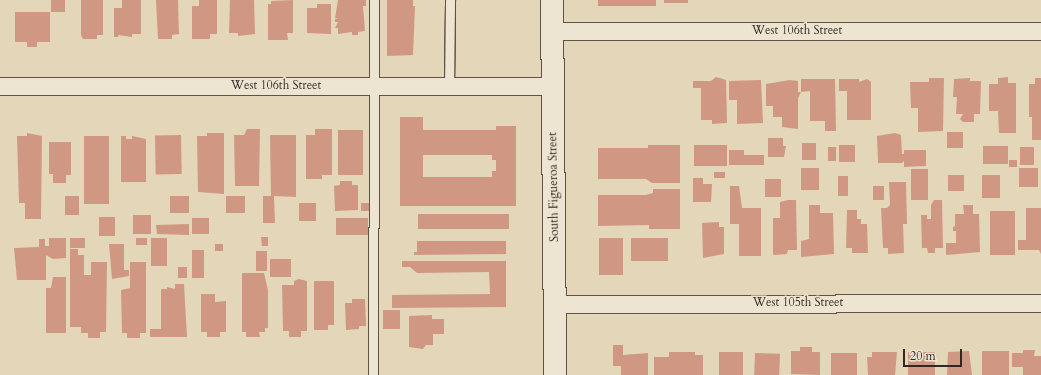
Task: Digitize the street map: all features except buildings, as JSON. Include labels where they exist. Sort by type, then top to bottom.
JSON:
[{"type":"main road","name":"South Figueroa Street","points":[[552,0],[555,375]]},
{"type":"street","name":"West 106th Street","points":[[552,31],[1041,31]]},
{"type":"street","name":"West 106th Street","points":[[0,86],[553,86]]},
{"type":"street","name":"West 105th Street","points":[[555,304],[1041,303]]},
{"type":"lane","points":[[373,375],[374,0]]},
{"type":"lane","points":[[449,86],[450,0]]}]
